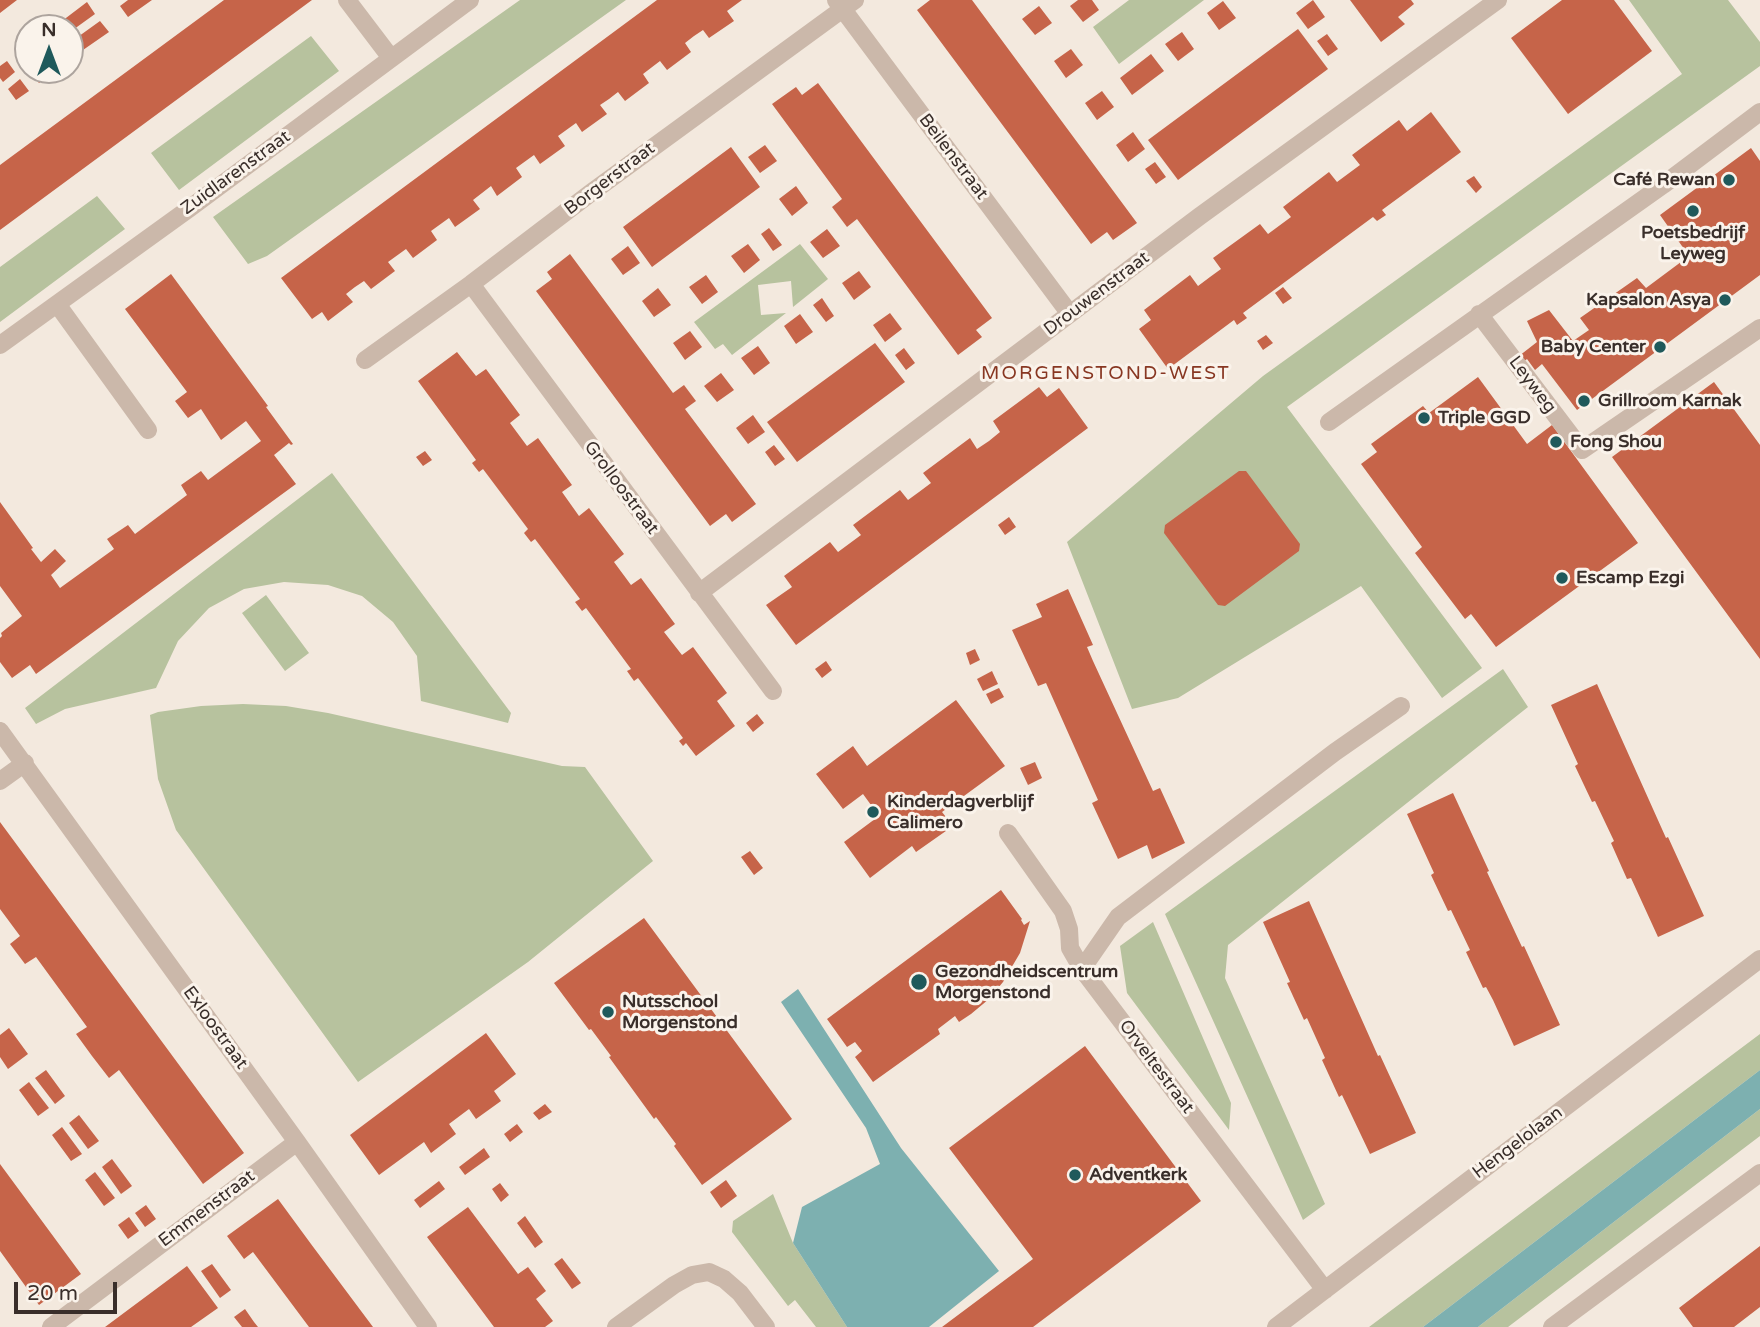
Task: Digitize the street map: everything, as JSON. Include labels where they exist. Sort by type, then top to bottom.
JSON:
[{"type":"street","points":[[347,0],[391,58]]},
{"type":"street","name":"Zuidlarenstraat","points":[[0,345],[470,0]]},
{"type":"street","name":"Drouwenstraat","points":[[699,593],[1474,7],[1498,0]]},
{"type":"street","name":"Borgerstraat","points":[[365,360],[471,284],[845,3]]},
{"type":"street","name":"Beilenstraat","points":[[845,3],[1070,314]]},
{"type":"street","points":[[1329,422],[1760,112]]},
{"type":"street","name":"Grolloostraat","points":[[471,284],[773,691]]},
{"type":"street","points":[[57,303],[149,430]]},
{"type":"street","name":"Leyweg","points":[[1479,314],[1582,450],[1760,328]]},
{"type":"street","points":[[1082,969],[1118,917],[1335,752],[1401,706]]},
{"type":"street","name":"Exloostraat","points":[[0,731],[428,1327]]},
{"type":"street","points":[[0,781],[25,763]]},
{"type":"street","name":"Orveltestraat","points":[[1008,833],[1063,911],[1069,929],[1070,948],[1082,969],[1325,1290]]},
{"type":"street","name":"Hengelolaan","points":[[1276,1327],[1760,959]]},
{"type":"street","name":"Emmenstraat","points":[[51,1327],[297,1142]]},
{"type":"street","points":[[1552,1327],[1760,1173]]},
{"type":"street","points":[[616,1327],[674,1284],[692,1275],[709,1272],[724,1279],[740,1293],[766,1327]]},
{"type":"green space","points":[[520,0],[626,0],[267,256],[248,264],[213,217]]},
{"type":"green space","points":[[1129,0],[1204,0],[1119,64],[1093,27]]},
{"type":"green space","points":[[1629,0],[1728,0],[1760,42],[1760,66],[1287,407],[1482,668],[1442,698],[1361,586],[1178,698],[1132,709],[1067,542],[1263,376],[1682,74]]},
{"type":"green space","points":[[311,36],[339,71],[179,190],[151,153]]},
{"type":"green space","points":[[97,196],[125,229],[0,322],[0,267]]},
{"type":"green space","points":[[800,244],[828,279],[793,307],[791,281],[758,285],[761,315],[786,313],[732,355],[723,344],[715,349],[694,322]]},
{"type":"green space","points":[[332,473],[511,713],[508,723],[421,701],[417,656],[393,622],[362,596],[328,585],[284,582],[244,589],[209,608],[178,641],[156,688],[65,709],[36,724],[25,708]]},
{"type":"green space","points":[[266,595],[309,653],[285,671],[242,613]]},
{"type":"green space","points":[[1503,669],[1528,707],[1228,945],[1225,978],[1325,1204],[1303,1220],[1165,914]]},
{"type":"green space","points":[[201,706],[286,706],[328,713],[562,766],[585,767],[653,861],[528,962],[358,1082],[176,830],[158,779],[150,715]]},
{"type":"green space","points":[[1153,922],[1231,1103],[1229,1130],[1127,993],[1120,946]]},
{"type":"green space","points":[[1760,1034],[1760,1070],[1423,1327],[1369,1327]]},
{"type":"green space","points":[[1760,1109],[1760,1136],[1508,1327],[1478,1327]]},
{"type":"green space","points":[[773,1194],[793,1243],[847,1327],[816,1327],[795,1300],[788,1306],[732,1232],[733,1221]]},
{"type":"water","points":[[798,989],[901,1148],[999,1271],[929,1327],[847,1327],[793,1243],[802,1207],[880,1164],[866,1128],[781,1002]]},
{"type":"water","points":[[1760,1070],[1760,1109],[1478,1327],[1423,1327]]},
{"type":"building","points":[[0,0],[17,0],[0,13]]},
{"type":"building","points":[[128,0],[152,0],[128,17],[120,6]]},
{"type":"building","points":[[224,0],[312,0],[0,230],[0,165]]},
{"type":"building","points":[[657,0],[742,0],[727,11],[734,21],[709,38],[703,30],[694,36],[685,43],[691,52],[667,70],[660,61],[643,74],[649,83],[625,101],[618,92],[600,105],[607,114],[582,132],[576,123],[558,136],[565,146],[540,164],[534,155],[516,168],[522,177],[497,196],[491,186],[473,200],[480,209],[455,227],[449,218],[431,231],[437,240],[413,258],[406,249],[388,262],[395,271],[371,289],[364,281],[355,287],[346,294],[353,302],[328,321],[322,312],[312,319],[281,278]]},
{"type":"building","points":[[930,0],[972,0],[1137,223],[1113,240],[1107,232],[1091,244],[917,10]]},
{"type":"building","points":[[1078,0],[1092,0],[1099,10],[1083,22],[1070,6]]},
{"type":"building","points":[[1313,0],[1325,17],[1308,29],[1296,13]]},
{"type":"building","points":[[1350,0],[1411,0],[1414,4],[1398,17],[1405,24],[1381,42]]},
{"type":"building","points":[[1562,0],[1614,0],[1652,51],[1568,114],[1511,38]]},
{"type":"building","points":[[1223,1],[1236,18],[1219,30],[1207,13]]},
{"type":"building","points":[[87,2],[95,14],[84,22],[84,14],[71,14]]},
{"type":"building","points":[[1039,6],[1052,23],[1035,35],[1022,19]]},
{"type":"building","points":[[100,21],[109,32],[84,49],[84,33]]},
{"type":"building","points":[[1298,29],[1328,69],[1178,180],[1148,140]]},
{"type":"building","points":[[1182,32],[1194,49],[1178,61],[1165,44]]},
{"type":"building","points":[[1327,34],[1338,49],[1328,56],[1317,41]]},
{"type":"building","points":[[1071,49],[1083,65],[1066,78],[1054,61]]},
{"type":"building","points":[[1151,54],[1164,71],[1132,95],[1120,78]]},
{"type":"building","points":[[7,61],[14,71],[3,82],[0,78],[0,66]]},
{"type":"building","points":[[818,83],[992,318],[976,330],[982,337],[958,355],[857,219],[847,227],[832,207],[842,199],[772,104],[796,87],[802,95]]},
{"type":"building","points":[[14,84],[24,84],[29,91],[16,100],[8,89]]},
{"type":"building","points":[[1102,91],[1114,107],[1097,120],[1085,103]]},
{"type":"building","points":[[1431,112],[1461,152],[1382,210],[1386,215],[1377,221],[1373,217],[1243,313],[1247,318],[1237,325],[1234,320],[1168,369],[1139,329],[1151,320],[1144,310],[1190,275],[1198,286],[1221,269],[1213,258],[1260,224],[1268,234],[1291,217],[1283,207],[1329,172],[1337,182],[1360,165],[1352,155],[1399,120],[1407,131]]},
{"type":"building","points":[[1133,132],[1145,149],[1128,162],[1116,145]]},
{"type":"building","points":[[765,145],[777,161],[760,173],[748,157]]},
{"type":"building","points":[[731,147],[760,187],[652,267],[623,227]]},
{"type":"building","points":[[1751,148],[1760,161],[1760,275],[1577,410],[1542,364],[1535,370],[1527,359],[1523,362],[1519,356],[1537,342],[1527,321],[1549,310],[1573,341],[1589,330],[1580,318],[1637,278],[1646,288],[1689,256],[1660,215]]},
{"type":"building","points":[[1155,162],[1166,177],[1156,184],[1145,169]]},
{"type":"building","points":[[1474,176],[1482,187],[1476,193],[1466,181]]},
{"type":"building","points":[[796,186],[808,203],[792,216],[779,199]]},
{"type":"building","points":[[769,228],[782,245],[773,251],[761,234]]},
{"type":"building","points":[[827,229],[840,246],[823,258],[810,242]]},
{"type":"building","points":[[748,244],[760,260],[744,273],[731,256]]},
{"type":"building","points":[[628,246],[640,263],[623,275],[611,259]]},
{"type":"building","points":[[570,254],[673,393],[684,385],[696,401],[685,409],[756,504],[732,522],[726,514],[710,526],[536,291],[552,279],[547,272]]},
{"type":"building","points":[[859,271],[871,287],[854,300],[842,283]]},
{"type":"building","points":[[171,274],[293,444],[289,443],[274,455],[296,484],[36,674],[30,665],[12,678],[0,662],[0,638],[1,633],[22,616],[0,586],[0,502],[41,562],[55,549],[66,561],[51,575],[60,588],[114,549],[107,539],[128,525],[135,534],[187,495],[181,485],[201,471],[208,480],[261,441],[246,421],[221,440],[201,409],[188,418],[175,401],[187,392],[125,309]]},
{"type":"building","points":[[706,275],[718,292],[702,304],[689,287]]},
{"type":"building","points":[[1283,287],[1292,298],[1283,304],[1275,293]]},
{"type":"building","points":[[658,288],[671,305],[654,317],[642,301]]},
{"type":"building","points":[[822,298],[834,316],[826,322],[813,305]]},
{"type":"building","points":[[890,313],[902,329],[885,342],[873,325]]},
{"type":"building","points":[[800,314],[813,332],[796,344],[784,326]]},
{"type":"building","points":[[690,331],[702,347],[685,360],[673,343]]},
{"type":"building","points":[[1266,335],[1273,343],[1263,350],[1257,341]]},
{"type":"building","points":[[875,343],[905,382],[797,462],[767,422]]},
{"type":"building","points":[[758,346],[770,363],[754,375],[741,358]]},
{"type":"building","points":[[904,348],[915,363],[906,370],[895,355]]},
{"type":"building","points":[[457,352],[476,376],[486,369],[520,415],[510,423],[527,446],[538,438],[572,485],[562,492],[579,516],[589,508],[624,554],[614,562],[631,585],[641,578],[675,624],[664,632],[682,655],[693,647],[727,693],[717,701],[735,726],[696,756],[686,743],[683,746],[679,741],[683,738],[638,678],[634,681],[627,671],[631,669],[586,608],[582,611],[575,602],[580,599],[535,539],[531,542],[524,533],[528,529],[483,469],[479,472],[472,463],[476,460],[418,381]]},
{"type":"building","points":[[721,373],[734,390],[717,402],[704,386]]},
{"type":"building","points":[[1478,377],[1527,444],[1552,425],[1638,543],[1496,647],[1471,614],[1465,619],[1415,553],[1422,547],[1361,464],[1377,452],[1371,444],[1423,406],[1429,413]]},
{"type":"building","points":[[1714,382],[1760,445],[1760,659],[1612,457]]},
{"type":"building","points":[[1039,387],[1047,397],[1059,388],[1088,428],[796,645],[766,605],[792,587],[784,576],[830,542],[838,552],[861,535],[853,525],[900,490],[908,500],[919,492],[931,483],[923,473],[970,438],[977,449],[989,441],[1000,432],[993,421]]},
{"type":"building","points":[[753,415],[765,432],[748,444],[736,428]]},
{"type":"building","points":[[774,445],[785,459],[775,466],[765,452]]},
{"type":"building","points":[[425,451],[432,460],[423,466],[416,457]]},
{"type":"building","points":[[1239,471],[1246,471],[1300,544],[1299,551],[1225,606],[1218,605],[1164,533],[1165,525]]},
{"type":"building","points":[[1009,517],[1016,527],[1005,535],[998,525]]},
{"type":"building","points":[[1068,589],[1093,645],[1087,647],[1093,661],[1153,791],[1160,788],[1185,843],[1152,859],[1147,845],[1118,859],[1092,803],[1098,800],[1046,683],[1038,686],[1012,630],[1042,617],[1036,604]]},
{"type":"building","points":[[975,649],[980,660],[970,665],[966,653]]},
{"type":"building","points":[[826,661],[832,670],[822,678],[815,669]]},
{"type":"building","points":[[992,671],[998,684],[983,691],[977,679]]},
{"type":"building","points":[[1597,684],[1704,916],[1658,937],[1631,878],[1627,879],[1611,843],[1614,841],[1575,766],[1578,764],[1551,705]]},
{"type":"building","points":[[999,688],[1004,697],[991,704],[986,694]]},
{"type":"building","points":[[956,700],[1005,766],[942,812],[953,826],[916,852],[912,846],[870,878],[844,842],[879,816],[863,794],[843,809],[816,774],[853,746],[867,766]]},
{"type":"building","points":[[757,714],[764,723],[753,732],[746,723]]},
{"type":"building","points":[[1035,762],[1042,778],[1028,785],[1020,768]]},
{"type":"building","points":[[1453,793],[1489,871],[1487,872],[1560,1025],[1514,1046],[1493,1000],[1486,987],[1483,988],[1466,952],[1470,950],[1431,875],[1434,873],[1407,814]]},
{"type":"building","points":[[0,822],[244,1153],[203,1184],[119,1070],[109,1078],[92,1056],[76,1034],[87,1027],[36,957],[25,964],[10,944],[20,936],[0,909]]},
{"type":"building","points":[[750,851],[763,868],[754,875],[741,857]]},
{"type":"building","points":[[1001,890],[1024,925],[1030,921],[1020,953],[1003,982],[989,999],[971,1014],[959,1022],[955,1016],[938,1029],[940,1034],[873,1082],[855,1057],[862,1051],[855,1042],[847,1047],[827,1019]]},
{"type":"building","points":[[1309,901],[1378,1056],[1380,1055],[1416,1133],[1370,1154],[1342,1095],[1339,1097],[1322,1060],[1325,1058],[1287,983],[1290,982],[1263,922]]},
{"type":"building","points":[[644,918],[792,1119],[702,1185],[674,1146],[676,1144],[656,1117],[654,1119],[609,1057],[611,1056],[554,983]]},
{"type":"building","points":[[9,1028],[28,1054],[8,1069],[0,1057],[0,1035]]},
{"type":"building","points":[[486,1033],[516,1074],[494,1091],[501,1101],[476,1119],[469,1109],[449,1124],[456,1134],[431,1153],[424,1142],[379,1175],[350,1135]]},
{"type":"building","name":"Adventkerk","points":[[1085,1046],[1201,1201],[1033,1327],[942,1327],[1033,1259],[949,1148]]},
{"type":"building","points":[[46,1070],[65,1096],[55,1104],[35,1078]]},
{"type":"building","points":[[29,1082],[49,1108],[38,1116],[19,1090]]},
{"type":"building","points":[[545,1104],[552,1112],[539,1120],[533,1113]]},
{"type":"building","points":[[79,1115],[99,1141],[88,1149],[69,1123]]},
{"type":"building","points":[[517,1124],[523,1132],[510,1142],[504,1134]]},
{"type":"building","points":[[62,1127],[82,1154],[71,1161],[52,1135]]},
{"type":"building","points":[[484,1148],[490,1157],[465,1175],[459,1167]]},
{"type":"building","points":[[112,1159],[132,1186],[121,1194],[102,1167]]},
{"type":"building","points":[[0,1164],[81,1274],[39,1305],[0,1251]]},
{"type":"building","points":[[95,1172],[115,1198],[104,1206],[85,1180]]},
{"type":"building","points":[[726,1180],[737,1196],[721,1208],[710,1192]]},
{"type":"building","points":[[439,1181],[445,1189],[420,1208],[414,1200]]},
{"type":"building","points":[[500,1183],[509,1195],[501,1202],[492,1189]]},
{"type":"building","points":[[278,1199],[373,1327],[309,1327],[253,1252],[244,1259],[227,1236]]},
{"type":"building","points":[[146,1205],[156,1219],[145,1227],[135,1213]]},
{"type":"building","points":[[468,1207],[518,1274],[528,1267],[546,1291],[536,1299],[553,1321],[545,1327],[494,1327],[427,1237]]},
{"type":"building","points":[[525,1216],[543,1242],[535,1248],[517,1223]]},
{"type":"building","points":[[129,1217],[139,1231],[128,1239],[118,1225]]},
{"type":"building","points":[[1760,1246],[1760,1307],[1734,1327],[1693,1327],[1679,1308]]},
{"type":"building","points":[[562,1258],[581,1283],[572,1289],[554,1264]]},
{"type":"building","points":[[212,1264],[231,1290],[220,1298],[201,1271]]},
{"type":"building","points":[[187,1266],[218,1308],[191,1327],[105,1327]]},
{"type":"building","points":[[245,1309],[258,1327],[242,1327],[234,1317]]},
{"type":"place","name":"Café Rewan","points":[[1729,180]]},
{"type":"place","name":"Poetsbedrijf Leyweg","points":[[1693,211]]},
{"type":"place","name":"Kapsalon Asya","points":[[1725,300]]},
{"type":"place","name":"Baby Center","points":[[1660,347]]},
{"type":"place","name":"Grillroom Karnak","points":[[1584,401]]},
{"type":"place","name":"Triple GGD","points":[[1424,418]]},
{"type":"place","name":"Fong Shou","points":[[1556,442]]},
{"type":"place","name":"Escamp Ezgi","points":[[1562,578]]},
{"type":"place","name":"Kinderdagverblijf Calimero","points":[[873,812]]},
{"type":"place","name":"Gezondheidscentrum Morgenstond","points":[[919,982]]},
{"type":"place","name":"Nutsschool Morgenstond","points":[[608,1012]]},
{"type":"place","name":"Adventkerk","points":[[1075,1175]]},
{"type":"district","name":"MORGENSTOND-WEST","points":[[1106,374]]}]
